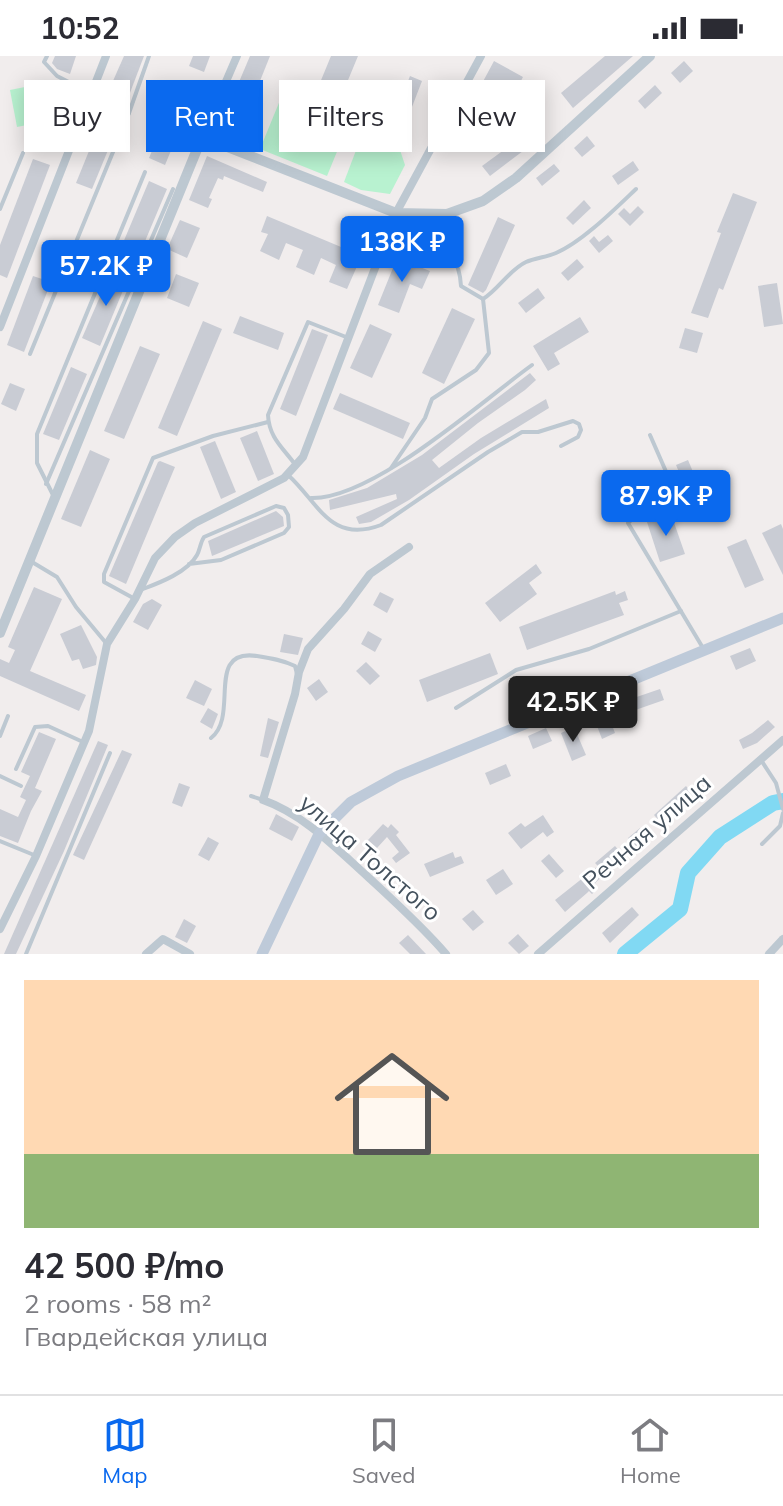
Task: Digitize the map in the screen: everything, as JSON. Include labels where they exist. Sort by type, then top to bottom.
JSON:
[{"type":"main road","points":[[262,954],[319,834],[351,802],[398,776],[783,618]]},
{"type":"street","points":[[97,80],[106,56]]},
{"type":"street","points":[[227,80],[237,56]]},
{"type":"street","points":[[0,929],[4,913],[36,856],[89,731],[107,644],[155,558],[175,537],[287,474],[303,457],[396,213],[481,56]]},
{"type":"street","points":[[240,152],[396,213],[447,214],[483,201],[516,178],[650,56]]},
{"type":"street","points":[[0,327],[69,152]]},
{"type":"street","points":[[0,633],[196,152]]},
{"type":"street","name":"улица Толстого","points":[[409,547],[370,574],[308,649],[264,795],[319,834],[424,929],[446,954]]},
{"type":"street","name":"Речная улица","points":[[538,954],[783,740]]},
{"type":"street","points":[[146,954],[163,939],[190,954]]},
{"type":"street","points":[[769,954],[783,939]]},
{"type":"lane","points":[[47,56],[44,62],[65,80]]},
{"type":"lane","points":[[130,110],[149,56]]},
{"type":"lane","points":[[30,354],[113,152]]},
{"type":"lane","points":[[0,209],[23,153]]},
{"type":"lane","points":[[55,499],[37,463],[36,451],[43,417],[145,172]]},
{"type":"lane","points":[[46,484],[173,189]]},
{"type":"lane","points":[[483,299],[497,291],[525,262],[558,252],[578,239],[636,189]]},
{"type":"lane","points":[[396,213],[444,243],[460,267],[461,286],[483,299]]},
{"type":"lane","points":[[390,470],[425,418],[432,399],[476,370],[489,353],[483,299]]},
{"type":"lane","points":[[296,465],[275,441],[268,415],[308,322],[349,338]]},
{"type":"lane","points":[[310,498],[336,494],[390,470],[532,365]]},
{"type":"lane","points":[[287,474],[324,518],[347,528],[370,529],[381,525],[522,432],[538,432],[573,421],[579,424],[581,430],[578,437],[561,446]]},
{"type":"lane","points":[[189,564],[231,557],[284,533],[289,527],[288,515],[284,508],[276,506],[204,537],[198,555],[189,564],[137,595],[104,582],[104,574],[153,458],[213,436],[268,422]]},
{"type":"lane","points":[[650,435],[671,483],[628,523],[705,650]]},
{"type":"lane","points":[[30,561],[57,577],[76,607],[107,644]]},
{"type":"lane","points":[[456,708],[516,670],[589,649],[681,611]]},
{"type":"lane","points":[[211,738],[217,734],[225,715],[223,682],[234,661],[248,655],[288,662],[297,671],[298,682]]},
{"type":"lane","points":[[0,736],[8,716]]},
{"type":"lane","points":[[16,769],[35,727],[48,726],[84,743]]},
{"type":"lane","points":[[26,954],[110,753]]},
{"type":"lane","points":[[761,759],[776,783],[783,809],[780,826],[762,844]]},
{"type":"lane","points":[[0,776],[21,786]]},
{"type":"lane","points":[[251,796],[264,795]]},
{"type":"lane","points":[[0,841],[36,856]]},
{"type":"green space","points":[[24,87],[24,126],[17,127],[10,90]]},
{"type":"green space","points":[[279,103],[279,152],[337,152],[327,176],[263,150],[263,142]]},
{"type":"green space","points":[[355,152],[401,152],[405,165],[390,194],[361,190],[344,182]]},
{"type":"building","points":[[55,56],[76,56],[70,74],[57,69],[52,63]]},
{"type":"building","points":[[124,56],[144,56],[130,93],[130,80],[113,80]]},
{"type":"building","points":[[193,56],[210,56],[204,72],[189,66]]},
{"type":"building","points":[[250,56],[270,56],[260,80],[240,80]]},
{"type":"building","points":[[331,56],[358,56],[348,80],[321,80]]},
{"type":"building","points":[[605,56],[633,56],[573,108],[561,93]]},
{"type":"building","points":[[494,61],[523,77],[521,80],[484,80]]},
{"type":"building","points":[[684,61],[693,71],[680,83],[671,73]]},
{"type":"building","points":[[410,76],[422,81],[412,107],[412,80],[408,80]]},
{"type":"building","points":[[655,85],[662,93],[645,109],[638,101]]},
{"type":"building","points":[[587,136],[595,146],[582,157],[574,148]]},
{"type":"building","points":[[89,152],[107,152],[92,189],[76,183]]},
{"type":"building","points":[[152,152],[170,152],[165,165],[149,158]]},
{"type":"building","points":[[501,152],[522,152],[490,176],[482,166]]},
{"type":"building","points":[[207,156],[267,182],[263,192],[224,176],[223,180],[218,178],[208,208],[189,200]]},
{"type":"building","points":[[33,159],[50,165],[7,278],[0,275],[0,245]]},
{"type":"building","points":[[633,161],[639,170],[618,185],[612,176]]},
{"type":"building","points":[[554,164],[560,171],[542,186],[536,178]]},
{"type":"building","points":[[149,181],[167,189],[138,258],[120,250]]},
{"type":"building","points":[[733,193],[757,202],[723,290],[719,288],[708,318],[691,313]]},
{"type":"building","points":[[584,200],[591,208],[573,225],[566,218]]},
{"type":"building","points":[[638,206],[644,212],[630,226],[618,214],[624,208],[630,214]]},
{"type":"building","points":[[267,216],[353,252],[350,261],[358,264],[347,289],[329,282],[336,265],[321,258],[314,275],[296,267],[303,250],[286,243],[279,260],[260,251],[268,234],[261,232]]},
{"type":"building","points":[[498,217],[515,225],[483,293],[468,285]]},
{"type":"building","points":[[180,220],[200,228],[187,258],[167,249]]},
{"type":"building","points":[[608,235],[613,241],[599,253],[589,241],[594,236],[599,242]]},
{"type":"building","points":[[397,258],[430,271],[422,289],[410,284],[399,313],[378,305]]},
{"type":"building","points":[[577,259],[584,267],[568,281],[561,273]]},
{"type":"building","points":[[112,269],[129,276],[100,346],[82,338]]},
{"type":"building","points":[[176,274],[199,283],[189,307],[167,298]]},
{"type":"building","points":[[33,276],[51,282],[24,352],[7,345]]},
{"type":"building","points":[[777,283],[783,324],[764,327],[758,286]]},
{"type":"building","points":[[538,288],[545,298],[526,313],[518,303]]},
{"type":"building","points":[[452,308],[475,319],[444,384],[422,373]]},
{"type":"building","points":[[240,316],[284,333],[278,350],[233,333]]},
{"type":"building","points":[[580,317],[589,332],[554,353],[560,364],[548,371],[533,346]]},
{"type":"building","points":[[203,321],[222,329],[177,436],[158,428]]},
{"type":"building","points":[[370,324],[392,334],[372,378],[350,368]]},
{"type":"building","points":[[685,328],[703,333],[697,353],[679,348]]},
{"type":"building","points":[[312,329],[328,335],[296,416],[280,409]]},
{"type":"building","points":[[140,346],[160,354],[124,439],[104,431]]},
{"type":"building","points":[[71,367],[87,374],[59,440],[43,434]]},
{"type":"building","points":[[530,373],[536,380],[525,390],[432,460],[439,468],[481,438],[546,399],[549,408],[371,522],[359,524],[356,517],[397,499],[396,494],[330,510],[329,500],[367,488],[422,455]]},
{"type":"building","points":[[10,383],[25,389],[16,411],[1,404]]},
{"type":"building","points":[[340,393],[410,423],[403,439],[333,409]]},
{"type":"building","points":[[257,431],[274,474],[258,481],[240,438]]},
{"type":"building","points":[[215,441],[236,492],[221,499],[200,447]]},
{"type":"building","points":[[90,450],[110,459],[81,527],[61,519]]},
{"type":"building","points":[[688,460],[699,486],[687,491],[676,465]]},
{"type":"building","points":[[160,461],[175,467],[126,584],[109,576]]},
{"type":"building","points":[[276,511],[283,517],[284,526],[212,556],[208,541]]},
{"type":"building","points":[[671,514],[685,554],[660,562],[647,522]]},
{"type":"building","points":[[781,524],[783,529],[783,575],[762,533]]},
{"type":"building","points":[[746,539],[764,580],[745,588],[727,547]]},
{"type":"building","points":[[536,564],[542,573],[529,583],[537,594],[500,622],[485,603]]},
{"type":"building","points":[[34,587],[62,599],[30,671],[86,695],[79,711],[0,676],[0,659],[9,663],[15,650],[8,647]]},
{"type":"building","points":[[615,591],[616,595],[625,591],[628,600],[619,603],[624,615],[527,650],[519,627]]},
{"type":"building","points":[[380,592],[394,599],[387,613],[373,605]]},
{"type":"building","points":[[152,599],[162,605],[148,630],[133,622],[143,604]]},
{"type":"building","points":[[81,625],[97,657],[96,665],[83,669],[79,659],[72,661],[60,634]]},
{"type":"building","points":[[368,631],[382,639],[375,652],[361,644]]},
{"type":"building","points":[[284,634],[303,638],[298,655],[280,652]]},
{"type":"building","points":[[750,648],[756,661],[736,670],[730,656]]},
{"type":"building","points":[[490,653],[498,674],[427,702],[419,680]]},
{"type":"building","points":[[366,662],[380,676],[370,685],[356,671]]},
{"type":"building","points":[[319,679],[328,692],[316,701],[307,688]]},
{"type":"building","points":[[195,680],[212,689],[204,706],[186,698]]},
{"type":"building","points":[[660,689],[664,700],[624,714],[619,703]]},
{"type":"building","points":[[208,708],[218,714],[212,729],[200,722]]},
{"type":"building","points":[[268,718],[279,722],[268,758],[260,756]]},
{"type":"building","points":[[610,720],[615,733],[602,739],[597,726]]},
{"type":"building","points":[[768,720],[775,727],[757,743],[743,749],[739,740]]},
{"type":"building","points":[[574,727],[586,755],[572,761],[561,733]]},
{"type":"building","points":[[546,728],[552,741],[533,749],[528,736]]},
{"type":"building","points":[[39,732],[56,739],[35,788],[42,791],[18,843],[0,836],[0,809],[18,817],[26,800],[20,797],[30,776],[21,772]]},
{"type":"building","points":[[98,741],[108,745],[64,851],[16,954],[4,954]]},
{"type":"building","points":[[122,750],[132,754],[84,860],[73,855]]},
{"type":"building","points":[[506,764],[511,776],[490,785],[485,773]]},
{"type":"building","points":[[179,783],[190,787],[182,807],[172,803]]},
{"type":"building","points":[[686,786],[695,797],[664,826],[654,815]]},
{"type":"building","points":[[276,814],[299,827],[292,841],[269,829]]},
{"type":"building","points":[[543,815],[554,832],[547,837],[543,832],[521,849],[508,833],[521,823],[525,827]]},
{"type":"building","points":[[383,824],[388,828],[391,824],[399,832],[396,835],[410,853],[396,863],[392,858],[399,852],[387,837],[377,848],[368,840]]},
{"type":"building","points":[[640,828],[649,839],[638,849],[628,838]]},
{"type":"building","points":[[208,837],[219,843],[209,861],[198,855]]},
{"type":"building","points":[[615,846],[624,856],[595,883],[597,889],[592,894],[589,891],[565,912],[555,900],[598,866],[595,863]]},
{"type":"building","points":[[453,852],[455,858],[461,856],[464,863],[430,877],[424,864]]},
{"type":"building","points":[[549,854],[564,871],[556,878],[541,861]]},
{"type":"building","points":[[503,869],[513,884],[496,895],[486,880]]},
{"type":"building","points":[[632,907],[639,915],[610,943],[602,933]]},
{"type":"building","points":[[473,910],[484,922],[473,931],[462,919]]},
{"type":"building","points":[[184,919],[196,926],[187,943],[175,937]]},
{"type":"building","points":[[518,934],[529,946],[519,954],[508,943]]},
{"type":"building","points":[[408,935],[426,954],[410,954],[399,943]]},
{"type":"waterway","points":[[625,954],[680,909],[688,873],[720,837],[773,803],[783,801]]}]
